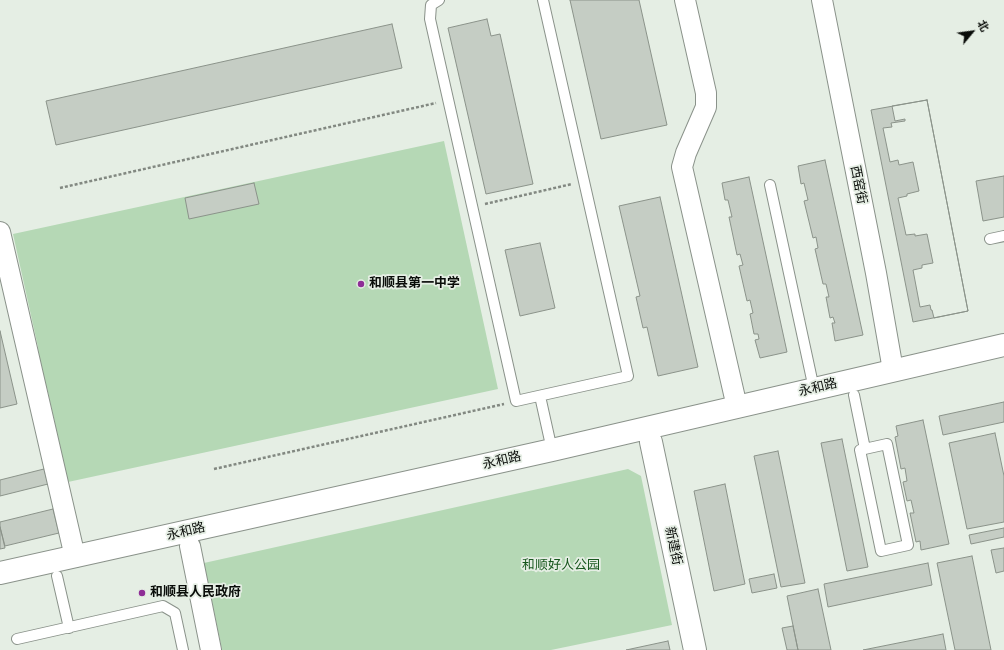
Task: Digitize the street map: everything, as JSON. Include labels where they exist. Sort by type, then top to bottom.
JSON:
[{"type":"main road","name":"永和路","points":[[0,573],[552,450],[1004,344]]},
{"type":"main road","name":"永和路","points":[[0,589],[524,472],[1004,360]]},
{"type":"main road","name":"新建街","points":[[651,442],[695,650]]},
{"type":"street","points":[[685,0],[706,93],[706,107],[686,153],[682,167],[737,407]]},
{"type":"street","name":"西窑街","points":[[822,0],[893,370]]},
{"type":"street","points":[[0,232],[75,557]]},
{"type":"street","points":[[190,546],[211,650]]},
{"type":"lane","points":[[440,0],[431,4],[430,19],[516,401],[628,376],[543,0]]},
{"type":"lane","points":[[770,185],[814,389]]},
{"type":"lane","points":[[990,239],[1004,236]]},
{"type":"lane","points":[[854,395],[865,449]]},
{"type":"lane","points":[[540,396],[552,450]]},
{"type":"lane","points":[[887,444],[908,545],[881,551],[860,450],[865,449],[887,444]]},
{"type":"lane","points":[[57,576],[69,628]]},
{"type":"lane","points":[[18,639],[163,606],[175,613],[183,650]]},
{"type":"path","points":[[60,188],[448,101]]},
{"type":"path","points":[[472,206],[584,181]]},
{"type":"path","points":[[214,469],[516,401]]},
{"type":"green space","points":[[444,141],[498,389],[68,482],[47,388],[39,360],[38,347],[13,234]]},
{"type":"green space","name":"和顺好人公园","points":[[628,469],[641,476],[672,625],[551,650],[222,650],[204,563]]},
{"type":"building","points":[[570,0],[639,0],[667,125],[601,139]]},
{"type":"building","points":[[487,19],[491,36],[500,34],[533,184],[486,194],[448,28]]},
{"type":"building","points":[[392,24],[402,68],[56,145],[46,101]]},
{"type":"building","points":[[927,100],[968,311],[934,318],[930,305],[920,307],[913,270],[922,268],[922,265],[933,263],[927,234],[915,236],[915,234],[906,235],[898,198],[919,191],[913,162],[899,165],[898,160],[890,162],[883,128],[892,127],[891,123],[905,121],[905,119],[895,121],[892,106]]},
{"type":"building","points":[[927,100],[968,311],[913,322],[871,110]]},
{"type":"building","points":[[825,160],[863,335],[835,341],[832,323],[835,323],[833,317],[830,318],[826,297],[829,297],[826,284],[823,284],[815,249],[818,248],[816,237],[813,238],[804,201],[808,200],[804,183],[801,184],[798,166]]},
{"type":"building","points":[[1004,176],[1004,217],[983,221],[976,181]]},
{"type":"building","points":[[749,177],[787,352],[760,358],[755,340],[759,339],[758,334],[754,334],[750,314],[753,313],[750,300],[747,301],[739,266],[743,265],[740,254],[737,255],[729,217],[732,217],[728,200],[725,200],[722,183]]},
{"type":"building","points":[[254,183],[259,204],[189,219],[185,198]]},
{"type":"building","points":[[660,197],[698,367],[658,376],[647,327],[643,328],[636,297],[640,296],[619,206]]},
{"type":"building","points":[[540,243],[555,308],[520,316],[505,250]]},
{"type":"building","points":[[0,331],[17,404],[0,408]]},
{"type":"building","points":[[1004,402],[1004,422],[943,435],[939,416]]},
{"type":"building","points":[[923,420],[949,544],[921,550],[920,541],[916,542],[910,513],[914,513],[911,500],[907,501],[903,482],[907,481],[905,468],[901,469],[895,437],[898,436],[896,426]]},
{"type":"building","points":[[995,433],[1004,476],[1004,522],[967,529],[949,443]]},
{"type":"building","points":[[842,439],[868,567],[847,571],[821,443]]},
{"type":"building","points":[[778,451],[805,583],[781,587],[754,456]]},
{"type":"building","points":[[44,469],[48,484],[0,496],[0,480]]},
{"type":"building","points":[[725,484],[745,584],[714,591],[694,491]]},
{"type":"building","points":[[53,509],[59,533],[5,546],[0,522]]},
{"type":"building","points":[[0,527],[5,548],[0,549]]},
{"type":"building","points":[[1004,528],[1004,537],[971,544],[969,535]]},
{"type":"building","points":[[1004,548],[1004,571],[996,573],[991,550]]},
{"type":"building","points":[[972,556],[991,650],[955,650],[937,563]]},
{"type":"building","points":[[928,563],[932,585],[828,607],[824,584]]},
{"type":"building","points":[[774,574],[777,588],[752,593],[749,579]]},
{"type":"building","points":[[818,589],[831,650],[798,650],[787,596]]},
{"type":"building","points":[[793,626],[798,650],[787,650],[782,628]]},
{"type":"building","points":[[943,634],[946,650],[863,650]]},
{"type":"building","points":[[668,641],[670,650],[626,650]]},
{"type":"place","name":"和顺县第一中学","points":[[361,284]]},
{"type":"place","name":"和顺县人民政府","points":[[142,593]]}]
